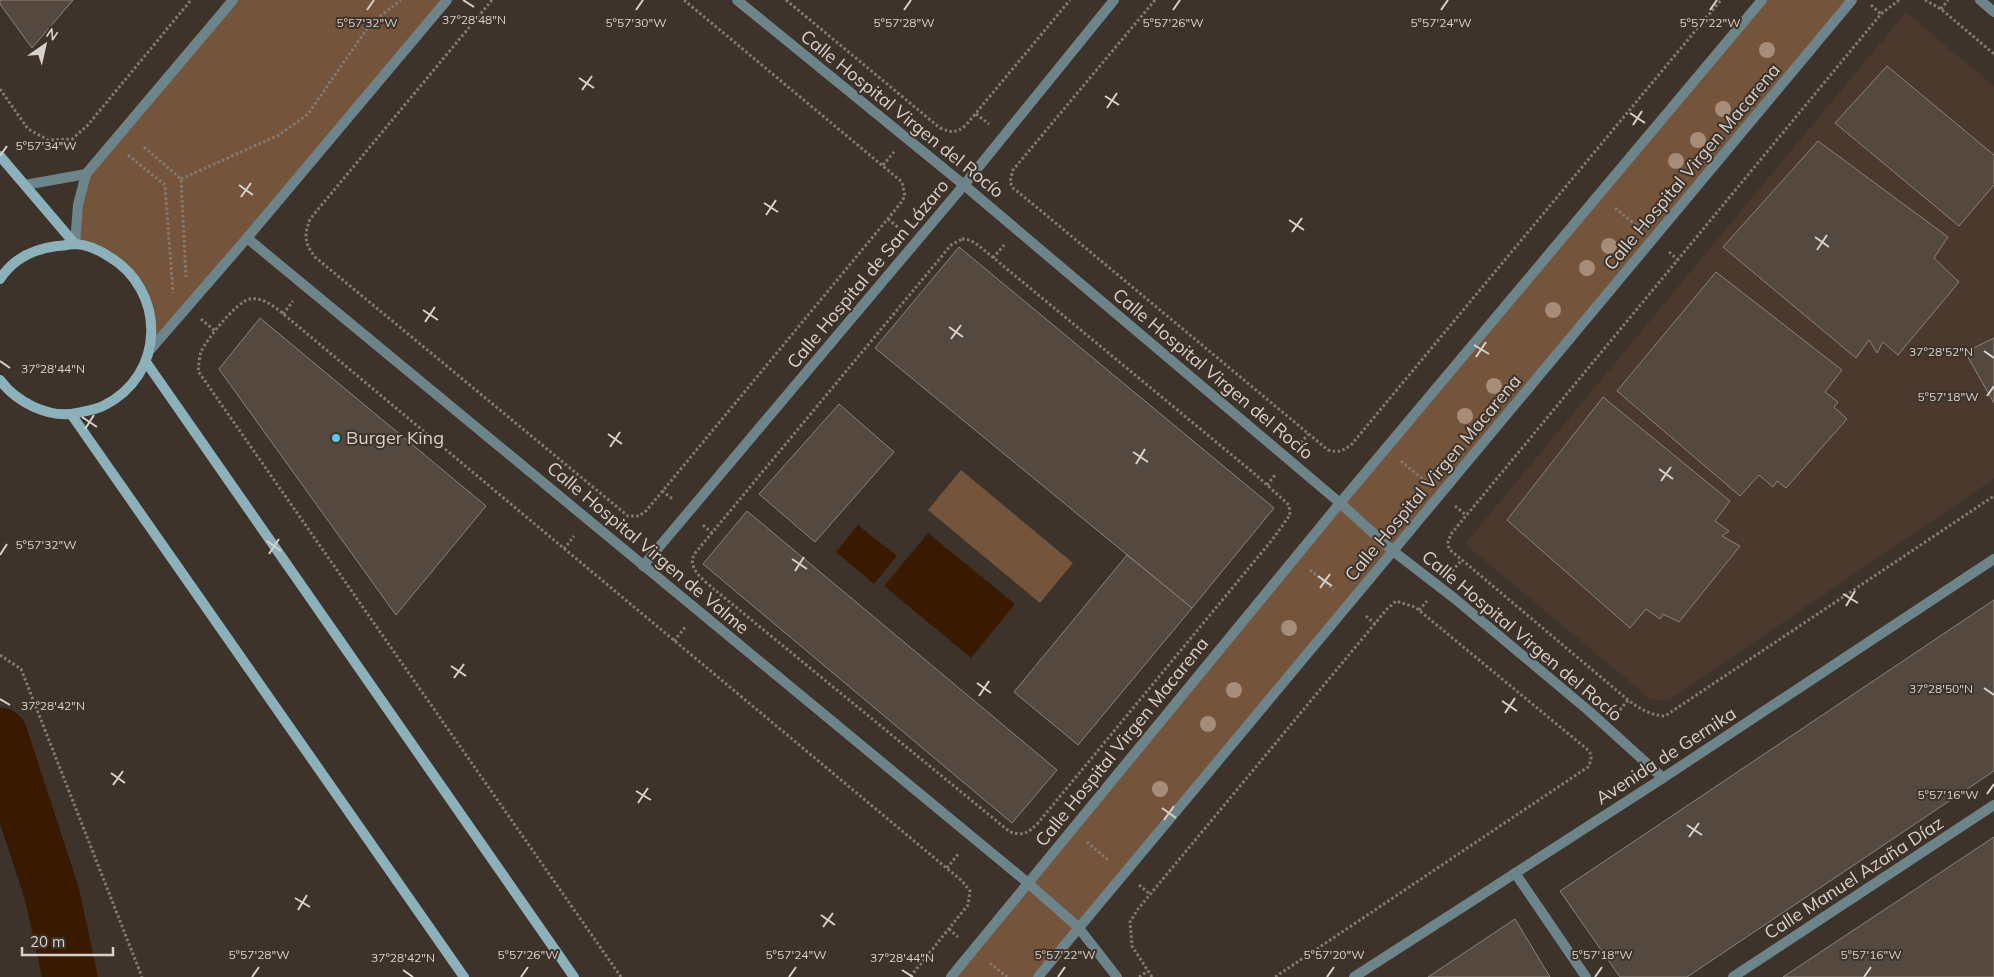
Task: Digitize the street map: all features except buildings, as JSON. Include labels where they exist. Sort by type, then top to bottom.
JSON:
[{"type":"main road","points":[[0,156],[75,244]]},
{"type":"main road","points":[[0,279],[8,267],[39,248],[75,244],[99,250],[120,262],[136,280],[148,301],[152,325],[150,350],[146,362],[128,388],[102,407],[71,414],[47,412],[24,402],[5,387],[0,380]]},
{"type":"main road","points":[[146,362],[574,977]]},
{"type":"main road","points":[[71,414],[464,977]]},
{"type":"street","points":[[75,244],[78,205],[86,174],[233,0]]},
{"type":"street","points":[[150,350],[247,238],[446,0]]},
{"type":"street","name":"Calle Hospital Virgen del Rocío","points":[[737,0],[964,184],[1340,503],[1393,551],[1454,598],[1589,711],[1663,778]]},
{"type":"street","name":"Calle Hospital de San Lázaro","points":[[643,566],[964,184],[1114,0]]},
{"type":"street","name":"Calle Hospital Virgen Macarena","points":[[951,977],[1340,503],[1762,0]]},
{"type":"street","name":"Calle Hospital Virgen Macarena","points":[[1038,977],[1852,0]]},
{"type":"street","points":[[1980,0],[1994,12]]},
{"type":"street","points":[[25,185],[86,174]]},
{"type":"street","name":"Calle Hospital Virgen de Valme","points":[[247,238],[1028,883],[1078,927],[1117,977]]},
{"type":"street","name":"Avenida de Gernika","points":[[1354,977],[1663,778],[1994,559]]},
{"type":"street","name":"Calle Manuel Azaña Díaz","points":[[1733,977],[1994,805]]},
{"type":"street","points":[[1515,873],[1586,977]]},
{"type":"path","points":[[0,89],[28,129],[48,140],[72,139],[87,126],[191,0]]},
{"type":"path","points":[[181,179],[279,135],[308,114],[371,22],[401,0]]},
{"type":"path","points":[[492,0],[310,219],[305,233],[307,246],[315,257],[628,516],[639,516],[646,511],[905,196],[902,182],[684,0]]},
{"type":"path","points":[[786,0],[940,128],[950,132],[958,132],[966,125],[1070,0]]},
{"type":"path","points":[[1155,0],[1014,170],[1010,182],[1013,188],[1328,450],[1336,452],[1345,450],[1364,429],[1721,0]]},
{"type":"path","points":[[1899,0],[1882,14],[1466,515],[1451,534],[1448,542],[1449,550],[1628,700],[1648,713],[1665,716],[1994,496]]},
{"type":"path","points":[[1926,0],[1940,9],[1994,54]]},
{"type":"path","points":[[1940,9],[1948,0]]},
{"type":"path","points":[[87,126],[113,143],[165,185],[172,292],[215,331]]},
{"type":"path","points":[[144,147],[181,179],[186,279]]},
{"type":"path","points":[[1575,175],[1678,260]]},
{"type":"path","points":[[962,239],[970,240],[978,245],[1284,499],[1289,505],[1290,515],[1272,540],[1048,810],[1027,834],[1020,835],[1010,832],[703,579],[694,570],[692,557],[950,245],[962,239]]},
{"type":"path","points":[[621,977],[198,372],[200,353],[215,331],[243,302],[250,299],[262,300],[282,314],[962,881],[970,891],[968,906],[910,977]]},
{"type":"path","points":[[1364,429],[1466,515]]},
{"type":"path","points":[[1272,540],[1375,624]]},
{"type":"path","points":[[1152,977],[1132,946],[1130,922],[1138,909],[1396,601],[1415,606],[1588,750],[1591,753],[1592,760],[1588,767],[1275,977]]},
{"type":"path","points":[[0,655],[21,669],[142,977]]},
{"type":"path","points":[[1048,810],[1150,894]]},
{"type":"path","points":[[1139,977],[1148,971]]},
{"type":"shaded area","points":[[233,0],[447,0],[150,350],[148,301],[120,263],[75,244],[86,174]]},
{"type":"shaded area","points":[[1762,0],[1852,0],[1038,977],[951,977]]},
{"type":"shaded area","points":[[1906,12],[1994,86],[1994,479],[1669,700],[1650,699],[1465,544]]},
{"type":"shaded area","points":[[961,470],[1073,563],[1040,603],[928,510]]},
{"type":"shaded area","points":[[858,525],[897,556],[874,584],[836,552]]},
{"type":"shaded area","points":[[928,533],[1015,604],[971,658],[884,586]]},
{"type":"waterway","points":[[0,735],[52,894],[70,977]]},
{"type":"place","name":"Burger King","points":[[336,438]]}]
